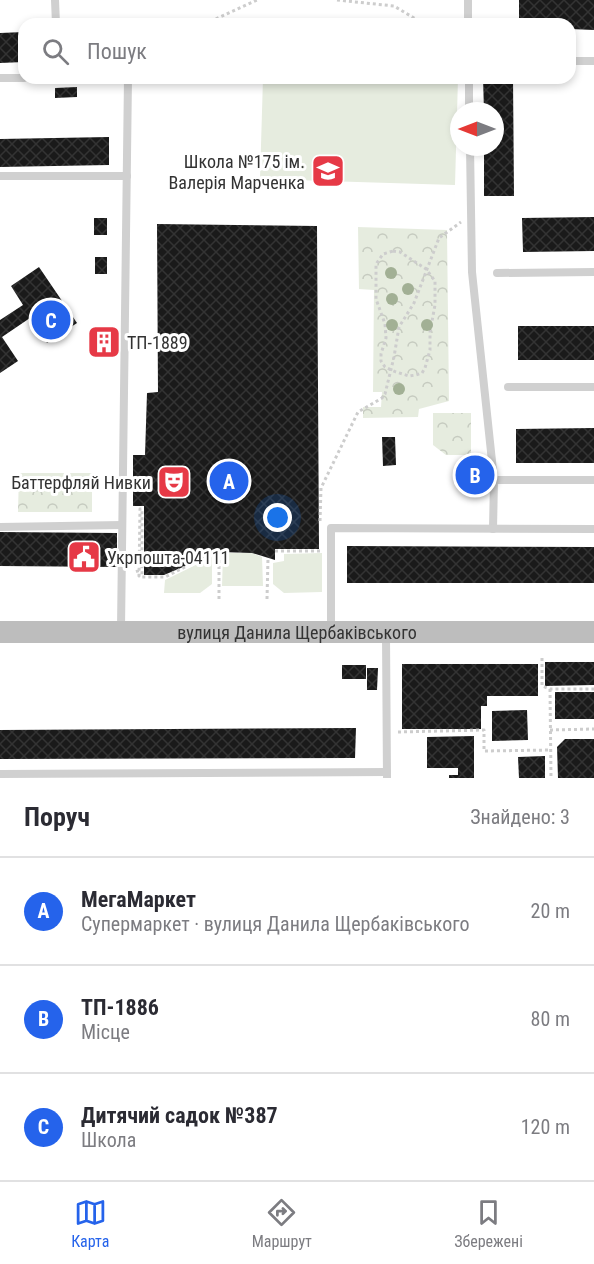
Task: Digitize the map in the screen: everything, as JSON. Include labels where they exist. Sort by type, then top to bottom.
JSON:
[{"type":"main road","name":"вулиця Данила Щербаківського","points":[[0,632],[594,632]]},
{"type":"lane","points":[[55,0],[56,18]]},
{"type":"lane","points":[[468,0],[468,18]]},
{"type":"lane","points":[[576,61],[594,61]]},
{"type":"lane","points":[[0,78],[18,78]]},
{"type":"lane","points":[[121,632],[128,84]]},
{"type":"lane","points":[[469,84],[469,102]]},
{"type":"lane","points":[[470,156],[472,272],[494,480],[493,529]]},
{"type":"lane","points":[[0,176],[127,176]]},
{"type":"lane","points":[[497,273],[594,272]]},
{"type":"lane","points":[[508,387],[594,387]]},
{"type":"lane","points":[[494,480],[594,480]]},
{"type":"lane","points":[[0,527],[122,525]]},
{"type":"lane","points":[[331,632],[331,528],[594,528]]},
{"type":"lane","points":[[0,774],[387,775],[387,632]]},
{"type":"path","points":[[218,18],[257,0]]},
{"type":"path","points":[[337,0],[393,6],[414,18]]},
{"type":"path","points":[[321,488],[358,412],[385,394],[399,327],[414,303],[439,238],[447,232]]},
{"type":"path","points":[[393,251],[400,252],[426,269],[435,281],[435,305],[430,332],[431,344],[422,373],[409,376],[390,369],[385,367],[381,360],[386,338],[385,324],[376,299],[376,264],[383,254],[393,251]]},
{"type":"path","points":[[133,556],[139,576],[140,509],[142,509],[142,577],[165,578],[185,567]]},
{"type":"path","points":[[275,551],[322,551]]},
{"type":"path","points":[[219,552],[219,599]]},
{"type":"path","points":[[267,599],[268,558]]},
{"type":"path","points":[[542,658],[542,686],[550,689],[594,688]]},
{"type":"path","points":[[550,689],[551,778]]},
{"type":"path","points":[[550,730],[594,729]]},
{"type":"path","points":[[387,732],[484,730],[484,751],[551,750]]},
{"type":"green space","points":[[263,84],[458,84],[457,102],[450,102],[450,156],[456,156],[455,185],[260,179]]},
{"type":"green space","points":[[358,227],[447,230],[449,401],[419,409],[418,417],[363,418],[363,407],[381,407],[382,392],[373,392],[374,290],[359,289]]},
{"type":"green space","points":[[433,413],[471,413],[471,455],[446,455],[433,445]]},
{"type":"green space","points":[[19,473],[92,473],[92,512],[18,512]]},
{"type":"green space","points":[[252,553],[262,557],[263,586],[222,586],[223,554]]},
{"type":"green space","points":[[322,553],[322,592],[284,593],[273,584],[273,563],[284,561],[284,554]]},
{"type":"green space","points":[[212,557],[212,584],[200,593],[164,593],[165,580]]},
{"type":"building","points":[[519,0],[594,0],[594,30],[576,29],[576,18],[519,18]]},
{"type":"building","points":[[18,32],[18,62],[0,63],[0,33]]},
{"type":"building","points":[[483,84],[513,84],[514,196],[484,196],[484,156],[504,156],[504,102],[484,102]]},
{"type":"building","points":[[77,87],[77,97],[55,98],[55,88]]},
{"type":"building","points":[[109,137],[109,165],[0,167],[0,139]]},
{"type":"building","points":[[594,217],[594,251],[523,252],[522,218]]},
{"type":"building","points":[[94,218],[107,218],[107,235],[94,235]]},
{"type":"building","points":[[157,224],[317,226],[319,549],[275,549],[275,560],[252,553],[219,552],[164,575],[144,575],[144,506],[133,506],[133,455],[145,455],[147,393],[158,392]]},
{"type":"building","points":[[95,257],[107,257],[107,274],[95,274]]},
{"type":"building","points":[[39,267],[77,323],[47,343],[30,318],[2,337],[18,361],[0,373],[0,320],[23,305],[11,286]]},
{"type":"building","points":[[518,326],[594,326],[594,360],[518,360]]},
{"type":"building","name":"ТП-1889","points":[[95,331],[113,331],[113,353],[95,353]]},
{"type":"building","points":[[594,428],[594,463],[516,463],[516,429]]},
{"type":"building","points":[[382,437],[395,437],[396,465],[383,466]]},
{"type":"building","points":[[467,469],[484,469],[484,480],[467,481]]},
{"type":"building","points":[[0,532],[117,533],[117,567],[0,566]]},
{"type":"building","points":[[347,546],[594,547],[594,583],[347,583]]},
{"type":"building","points":[[545,662],[594,662],[594,685],[545,686]]},
{"type":"building","points":[[402,664],[538,664],[538,696],[487,696],[487,706],[481,706],[481,729],[402,729]]},
{"type":"building","points":[[342,665],[366,665],[366,679],[342,679]]},
{"type":"building","points":[[367,668],[378,668],[377,690],[367,690]]},
{"type":"building","points":[[555,692],[594,692],[594,719],[555,719]]},
{"type":"building","points":[[527,710],[528,740],[492,741],[492,711]]},
{"type":"building","points":[[356,728],[355,758],[0,759],[0,730]]},
{"type":"building","points":[[474,736],[474,778],[449,778],[449,775],[458,775],[458,768],[427,768],[427,737]]},
{"type":"building","points":[[565,739],[594,739],[594,778],[558,778],[557,747]]},
{"type":"building","points":[[545,756],[545,778],[519,778],[518,757]]},
{"type":"place","name":"Школа №175 ім. Валерія Марченка","points":[[328,171]]},
{"type":"place","name":"Дитячий садок №387","points":[[51,320]]},
{"type":"place","name":"ТП-1889","points":[[104,342]]},
{"type":"place","name":"ТП-1886","points":[[475,475]]},
{"type":"place","name":"МегаМаркет","points":[[229,481]]},
{"type":"place","name":"Баттерфляй Нивки","points":[[174,482]]},
{"type":"place","name":"Укрпошта-04111","points":[[84,557]]}]
